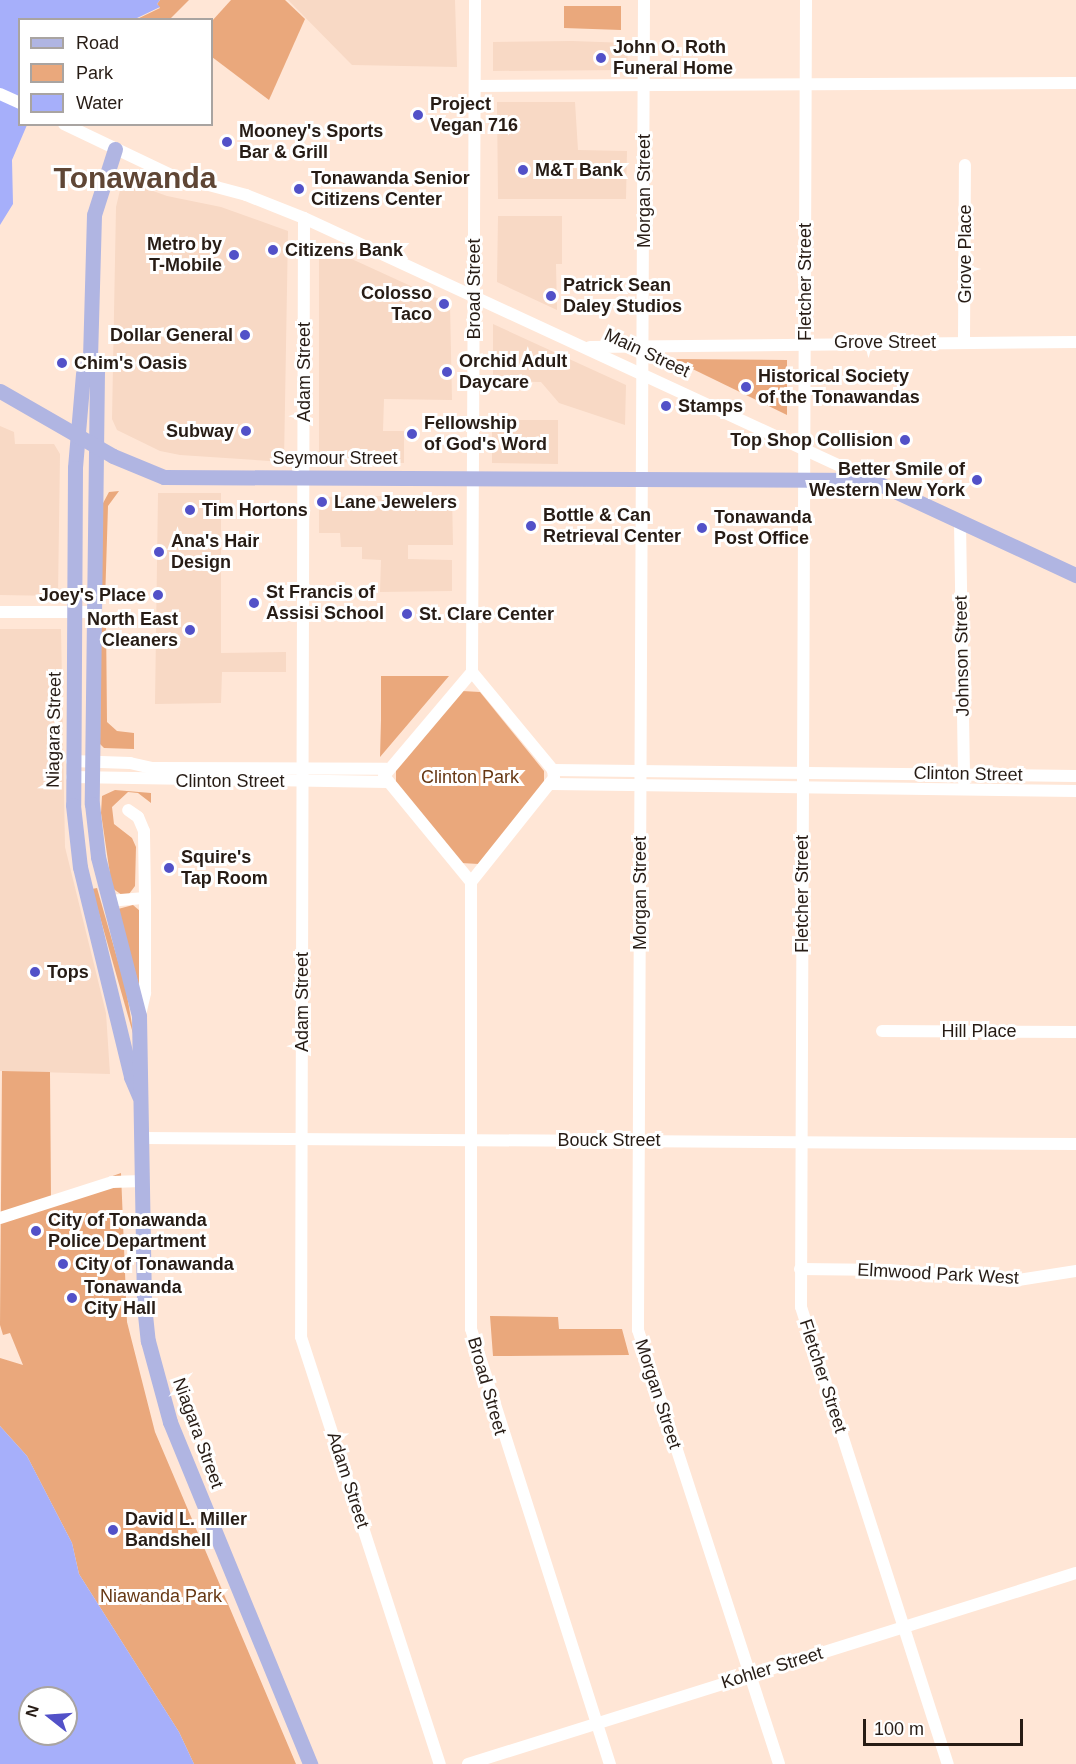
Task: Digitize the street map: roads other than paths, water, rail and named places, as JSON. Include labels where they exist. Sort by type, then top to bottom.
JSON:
[{"type":"main road","name":"Niagara Street","points":[[115,150],[94,215],[90,357],[83,374],[79,436],[72,769],[80,867],[131,1077],[140,1096]]},
{"type":"main road","name":"Niagara Street","points":[[90,357],[97,372],[93,762],[95,830],[109,901],[140,1016],[143,1073],[140,1096],[144,1313],[154,1369],[170,1422],[310,1764]]},
{"type":"main road","name":"Seymour Street","points":[[0,391],[96,447],[164,477],[871,480]]},
{"type":"main road","name":"Main Street","points":[[871,480],[1076,575]]},
{"type":"street","name":"Broad Street","points":[[471,672],[475,0]]},
{"type":"street","name":"Morgan Street","points":[[644,0],[638,1330],[779,1764]]},
{"type":"street","name":"Fletcher Street","points":[[806,0],[801,1307],[948,1764]]},
{"type":"street","points":[[475,86],[1076,83]]},
{"type":"street","points":[[1,94],[18,102]]},
{"type":"street","name":"Main Street","points":[[68,126],[178,178],[246,195],[304,218],[804,447],[871,480]]},
{"type":"street","name":"Grove Place","points":[[964,342],[965,165]]},
{"type":"street","name":"Adam Street","points":[[304,218],[301,1337],[440,1764]]},
{"type":"street","name":"Grove Street","points":[[586,347],[805,342],[1076,342]]},
{"type":"street","name":"Johnson Street","points":[[960,522],[964,789]]},
{"type":"street","points":[[0,612],[94,612]]},
{"type":"street","points":[[471,672],[553,771],[552,784],[471,882],[386,776],[471,672]]},
{"type":"street","name":"Clinton Street","points":[[72,769],[93,762],[152,768],[302,776]]},
{"type":"street","name":"Clinton Street","points":[[72,769],[93,778],[386,776]]},
{"type":"street","name":"Clinton Street","points":[[553,771],[641,770],[1076,776]]},
{"type":"street","points":[[721,771],[721,786]]},
{"type":"street","points":[[880,773],[881,788]]},
{"type":"street","points":[[1056,790],[1057,776]]},
{"type":"street","name":"Clinton Street","points":[[552,784],[1076,791]]},
{"type":"street","name":"Niagara Street","points":[[128,810],[138,817],[144,831],[145,993],[140,1016]]},
{"type":"street","name":"Broad Street","points":[[471,882],[470,1315],[476,1355],[609,1764]]},
{"type":"street","points":[[109,901],[145,898]]},
{"type":"street","name":"Hill Place","points":[[882,1031],[1076,1032]]},
{"type":"street","name":"Bouck Street","points":[[142,1138],[1076,1144]]},
{"type":"street","points":[[0,1218],[112,1182],[142,1181]]},
{"type":"street","name":"Elmwood Park West","points":[[800,1269],[889,1270],[1012,1281],[1076,1270]]},
{"type":"street","name":"Kohler Street","points":[[468,1764],[1076,1573]]},
{"type":"water","points":[[0,0],[160,0],[157,4],[160,7],[137,18],[18,18],[18,126],[27,126],[12,160],[13,204],[0,225]]},
{"type":"water","points":[[0,1426],[27,1456],[72,1543],[79,1574],[179,1732],[194,1764],[0,1764]]},
{"type":"place","name":"John O. Roth Funeral Home","points":[[601,58]]},
{"type":"place","name":"Project Vegan 716","points":[[418,115]]},
{"type":"place","name":"Mooney's Sports Bar & Grill","points":[[227,142]]},
{"type":"place","name":"M&T Bank","points":[[523,170]]},
{"type":"place","name":"Tonawanda Senior Citizens Center","points":[[299,189]]},
{"type":"place","name":"Citizens Bank","points":[[273,250]]},
{"type":"place","name":"Metro by T-Mobile","points":[[234,255]]},
{"type":"place","name":"Patrick Sean Daley Studios","points":[[551,296]]},
{"type":"place","name":"Colosso Taco","points":[[444,304]]},
{"type":"place","name":"Dollar General","points":[[245,335]]},
{"type":"place","name":"Chim's Oasis","points":[[62,363]]},
{"type":"place","name":"Orchid Adult Daycare","points":[[447,372]]},
{"type":"place","name":"Historical Society of the Tonawandas","points":[[746,387]]},
{"type":"place","name":"Stamps","points":[[666,406]]},
{"type":"place","name":"Subway","points":[[246,431]]},
{"type":"place","name":"Fellowship of God's Word","points":[[412,434]]},
{"type":"place","name":"Top Shop Collision","points":[[905,440]]},
{"type":"place","name":"Better Smile of Western New York","points":[[977,480]]},
{"type":"place","name":"Lane Jewelers","points":[[322,502]]},
{"type":"place","name":"Tim Hortons","points":[[190,510]]},
{"type":"place","name":"Bottle & Can Retrieval Center","points":[[531,526]]},
{"type":"place","name":"Tonawanda Post Office","points":[[702,528]]},
{"type":"place","name":"Ana's Hair Design","points":[[159,552]]},
{"type":"place","name":"Joey's Place","points":[[158,595]]},
{"type":"place","name":"St Francis of Assisi School","points":[[254,603]]},
{"type":"place","name":"St. Clare Center","points":[[407,614]]},
{"type":"place","name":"North East Cleaners","points":[[190,630]]},
{"type":"place","name":"Squire's Tap Room","points":[[169,868]]},
{"type":"place","name":"Tops","points":[[35,972]]},
{"type":"place","name":"City of Tonawanda Police Department","points":[[36,1231]]},
{"type":"place","name":"City of Tonawanda","points":[[63,1264]]},
{"type":"place","name":"Tonawanda City Hall","points":[[72,1298]]},
{"type":"place","name":"David L. Miller Bandshell","points":[[113,1530]]},
{"type":"district","name":"Tonawanda","points":[[135,178]]},
{"type":"park label","name":"Clinton Park","points":[[470,777]]},
{"type":"park label","name":"Niawanda Park","points":[[161,1596]]}]
